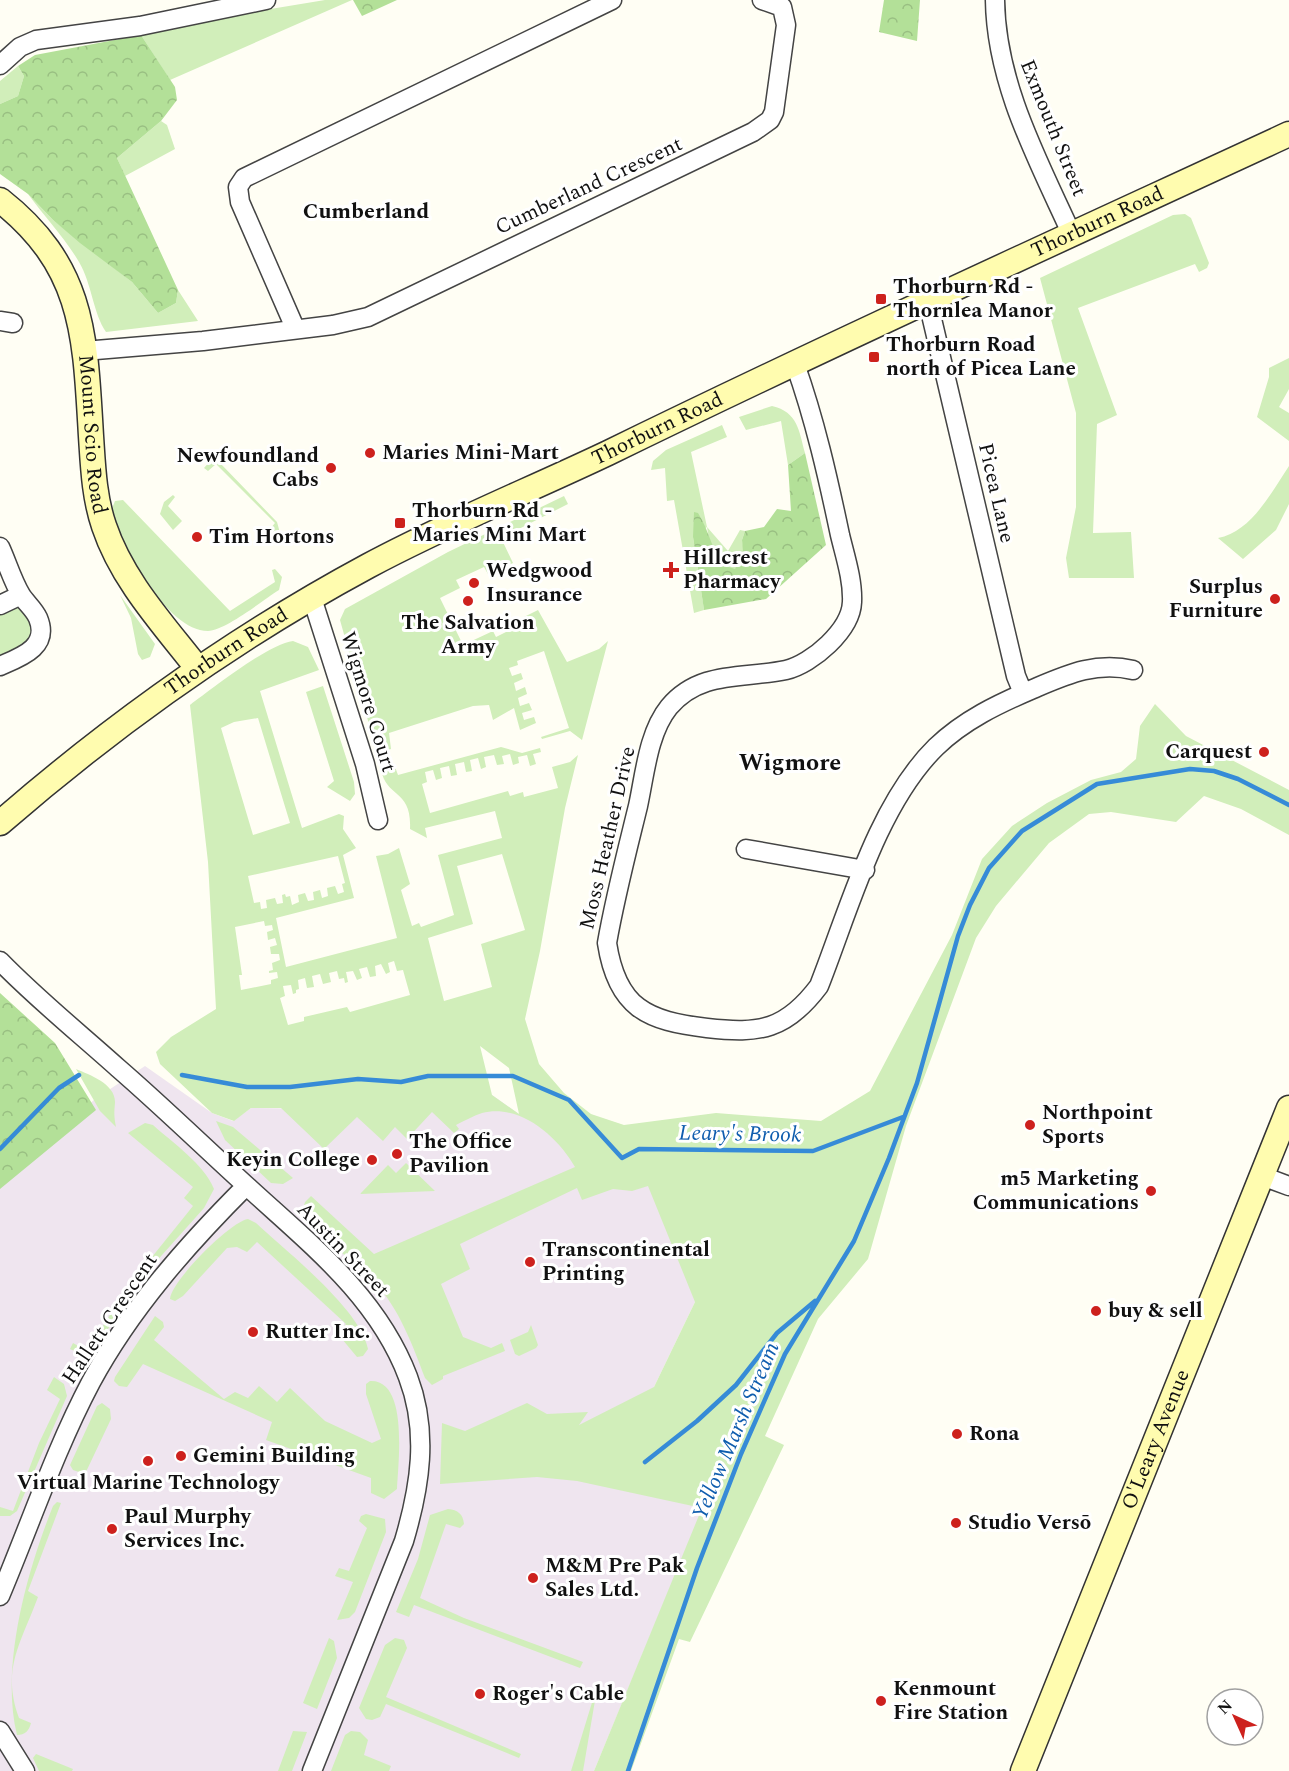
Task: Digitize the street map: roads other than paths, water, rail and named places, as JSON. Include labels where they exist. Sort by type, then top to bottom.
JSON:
[{"type":"main road","name":"Thorburn Road","points":[[0,823],[80,755],[198,669],[312,598],[445,528],[1289,134]]},
{"type":"main road","name":"Mount Scio Road","points":[[0,200],[29,227],[49,250],[76,303],[84,351],[96,490],[103,524],[116,555],[133,584],[198,669]]},
{"type":"main road","name":"O'Leary Avenue","points":[[1023,1771],[1289,1108]]},
{"type":"street","points":[[0,65],[20,47],[36,40],[140,26],[266,0]]},
{"type":"street","points":[[295,328],[240,202],[238,187],[244,178],[612,0]]},
{"type":"street","name":"Cumberland Crescent","points":[[84,351],[203,341],[349,322],[385,310],[763,127],[774,112],[786,25],[782,7],[762,0]]},
{"type":"street","name":"Exmouth Street","points":[[995,0],[1002,66],[1031,144],[1072,235]]},
{"type":"street","name":"Picea Lane","points":[[928,302],[1016,676],[1023,693]]},
{"type":"street","name":"Moss Heather Drive","points":[[795,364],[806,395],[831,492],[850,580],[852,604],[843,626],[827,646],[808,661],[787,670],[712,678],[695,685],[668,708],[656,726],[607,943],[611,965],[620,986],[634,1004],[650,1016],[671,1024],[742,1032],[768,1028],[790,1018],[819,986],[886,818],[906,782],[926,757],[973,718],[1023,693],[1083,670],[1108,667],[1133,670]]},
{"type":"street","points":[[0,547],[21,595],[38,617],[41,631],[38,644],[30,653],[0,666]]},
{"type":"street","points":[[0,605],[21,595]]},
{"type":"street","name":"Wigmore Court","points":[[312,598],[365,764],[378,820]]},
{"type":"street","points":[[746,849],[865,870]]},
{"type":"street","name":"Austin Street","points":[[0,961],[246,1185],[362,1295],[398,1353],[416,1404],[420,1429],[419,1484],[404,1541],[312,1771]]},
{"type":"street","points":[[1262,1176],[1289,1186]]},
{"type":"street","name":"Hallett Crescent","points":[[0,1596],[60,1447],[92,1381],[163,1276],[246,1185]]},
{"type":"street","points":[[0,1731],[25,1771]]},
{"type":"waterway","name":"Yellow Marsh Stream","points":[[628,1771],[697,1568],[741,1454],[785,1354],[854,1241],[889,1158],[917,1083],[958,936],[970,905],[989,868],[1022,831],[1097,784],[1190,769],[1214,771],[1238,779],[1289,805]]},
{"type":"waterway","name":"Leary's Brook","points":[[0,1149],[59,1088],[79,1075]]},
{"type":"waterway","name":"Leary's Brook","points":[[182,1075],[247,1087],[290,1087],[358,1079],[401,1082],[428,1076],[513,1076],[569,1100],[622,1158],[639,1149],[813,1151],[903,1117]]},
{"type":"waterway","points":[[645,1462],[697,1421],[736,1385],[777,1333],[815,1301]]},
{"type":"place","name":"Thorburn Rd - Thornlea Manor","points":[[881,299]]},
{"type":"place","name":"Thorburn Road north of Picea Lane","points":[[874,357]]},
{"type":"place","name":"Maries Mini-Mart","points":[[370,453]]},
{"type":"place","name":"Newfoundland Cabs","points":[[331,468]]},
{"type":"place","name":"Thorburn Rd - Maries Mini Mart","points":[[400,523]]},
{"type":"place","name":"Tim Hortons","points":[[197,537]]},
{"type":"place","name":"Hillcrest Pharmacy","points":[[671,570]]},
{"type":"place","name":"Wedgwood Insurance","points":[[474,583]]},
{"type":"place","name":"Surplus Furniture","points":[[1275,599]]},
{"type":"place","name":"The Salvation Army","points":[[468,601]]},
{"type":"place","name":"Carquest","points":[[1264,752]]},
{"type":"place","name":"Northpoint Sports","points":[[1030,1125]]},
{"type":"place","name":"The Office Pavilion","points":[[397,1154]]},
{"type":"place","name":"Keyin College","points":[[372,1160]]},
{"type":"place","name":"m5 Marketing Communications","points":[[1151,1191]]},
{"type":"place","name":"Transcontinental Printing","points":[[530,1262]]},
{"type":"place","name":"buy & sell","points":[[1096,1311]]},
{"type":"place","name":"Rutter Inc.","points":[[253,1332]]},
{"type":"place","name":"Rona","points":[[957,1434]]},
{"type":"place","name":"Gemini Building","points":[[181,1456]]},
{"type":"place","name":"Virtual Marine Technology","points":[[148,1461]]},
{"type":"place","name":"Studio Versō","points":[[956,1523]]},
{"type":"place","name":"Paul Murphy Services Inc.","points":[[112,1529]]},
{"type":"place","name":"M&M Pre Pak Sales Ltd.","points":[[533,1578]]},
{"type":"place","name":"Roger's Cable","points":[[480,1694]]},
{"type":"place","name":"Kenmount Fire Station","points":[[881,1701]]},
{"type":"district","name":"Cumberland","points":[[366,211]]},
{"type":"district","name":"Wigmore","points":[[790,763]]}]
